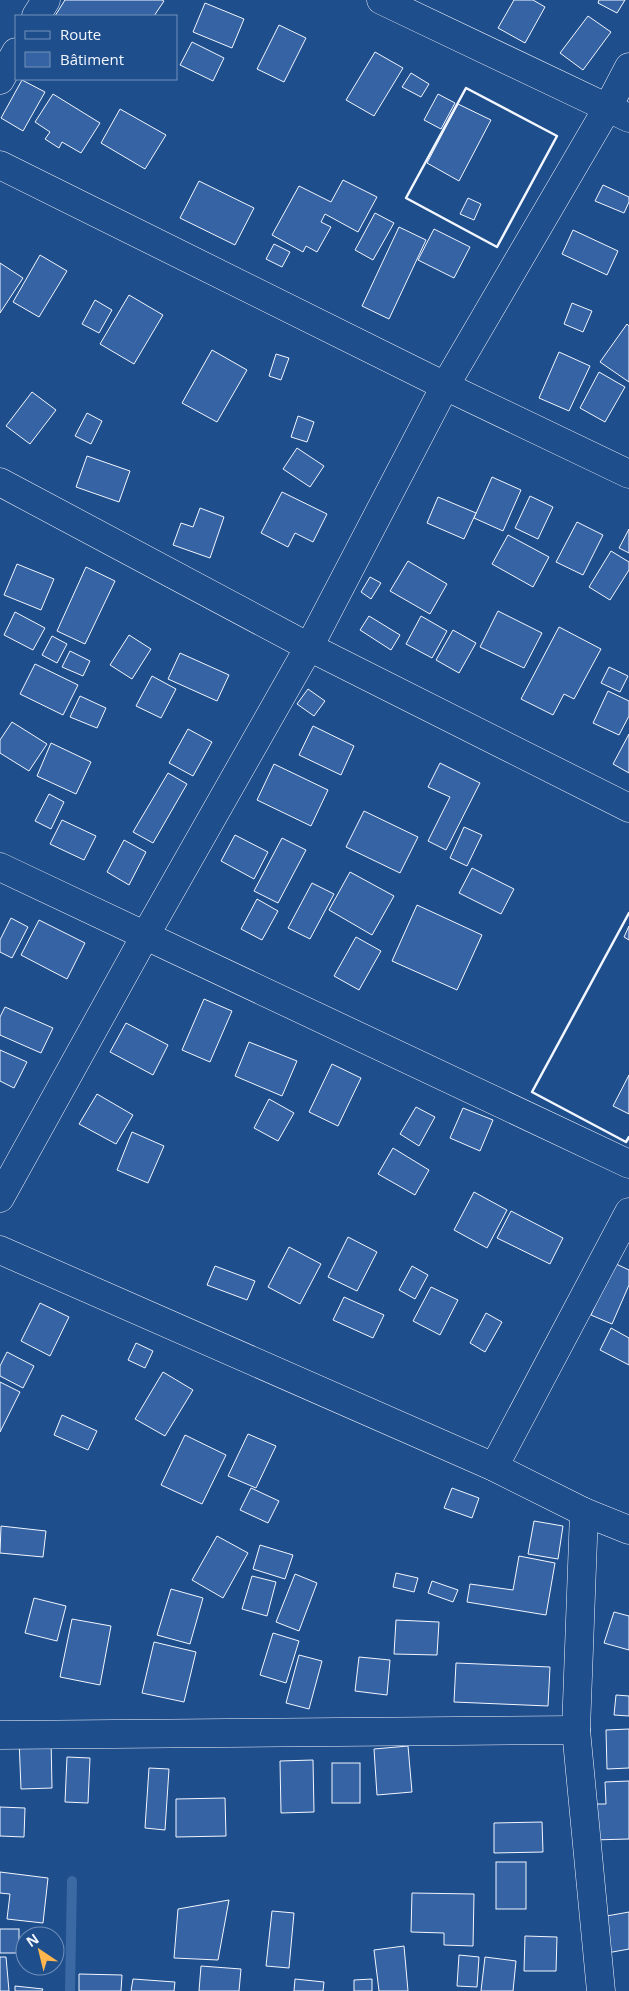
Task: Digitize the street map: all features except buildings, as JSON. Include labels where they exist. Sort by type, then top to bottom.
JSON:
[{"type":"street","points":[[37,15],[46,0]]},
{"type":"street","points":[[381,0],[619,113]]},
{"type":"street","points":[[0,80],[15,54]]},
{"type":"street","points":[[0,1198],[145,936],[309,647],[445,386],[619,113],[629,67]]},
{"type":"street","points":[[0,164],[445,386],[629,474]]},
{"type":"street","points":[[0,482],[309,647],[629,808]]},
{"type":"street","points":[[0,867],[629,1164]]},
{"type":"street","points":[[494,1467],[629,1212]]},
{"type":"street","points":[[0,1250],[494,1467],[584,1512],[629,1530]]},
{"type":"street","points":[[584,1512],[576,1730],[602,1991]]},
{"type":"street","points":[[0,1735],[576,1730]]},
{"type":"waterway","points":[[70,1991],[72,1881]]},
{"type":"wall","points":[[466,88],[557,136],[497,247],[406,198],[466,88]]},
{"type":"wall","points":[[629,913],[532,1092],[626,1142],[629,1137]]}]
